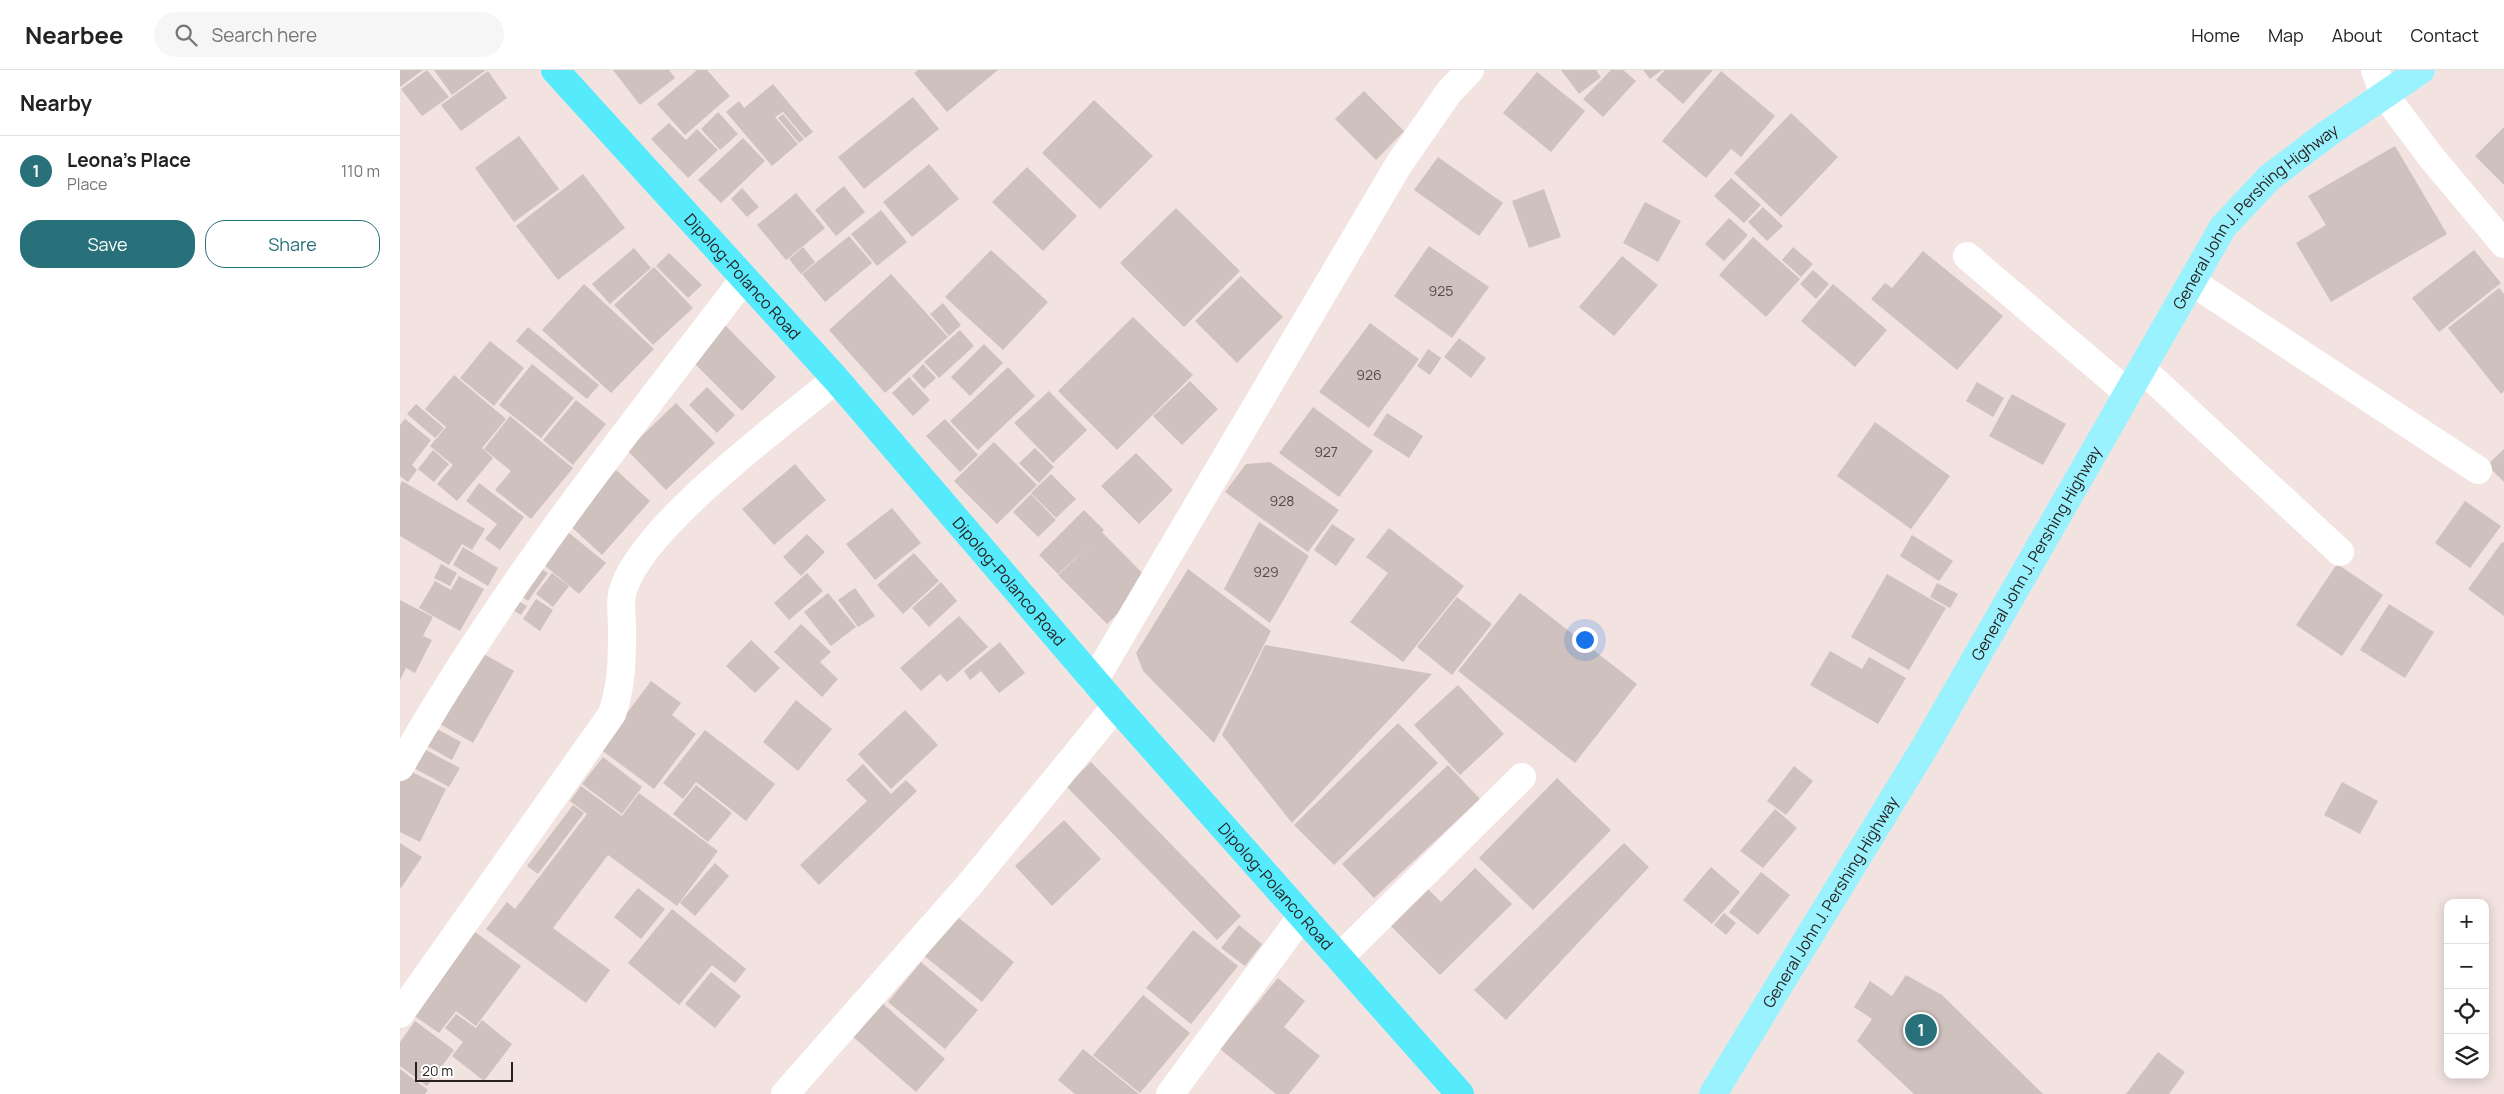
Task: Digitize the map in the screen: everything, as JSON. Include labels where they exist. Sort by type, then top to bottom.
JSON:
[{"type":"highway","name":"Dipolog-Polanco Road","points":[[555,70],[836,380],[1094,681],[1460,1094]]},
{"type":"main road","name":"General John J. Pershing Highway","points":[[1713,1094],[1926,745],[2223,227],[2269,178],[2380,82],[2421,70]]},
{"type":"street","points":[[1094,681],[1399,164],[1449,92],[1470,70]]},
{"type":"street","points":[[2380,82],[2431,157],[2504,244]]},
{"type":"street","points":[[1967,256],[2128,393]]},
{"type":"street","points":[[400,767],[425,722],[501,606],[610,454],[744,278]]},
{"type":"street","points":[[2192,282],[2478,470]]},
{"type":"street","points":[[2142,369],[2340,552]]},
{"type":"street","points":[[400,1014],[612,714],[620,691],[623,667],[622,596],[629,573],[645,548],[710,483],[836,380]]},
{"type":"street","points":[[786,1094],[970,884],[1116,706]]},
{"type":"street","points":[[1339,958],[1522,777]]},
{"type":"street","points":[[1170,1094],[1302,916]]},
{"type":"building","points":[[400,70],[423,70],[400,87]]},
{"type":"building","points":[[427,70],[449,97],[422,116],[401,89]]},
{"type":"building","points":[[434,70],[486,70],[452,95]]},
{"type":"building","points":[[613,70],[669,70],[675,78],[640,105]]},
{"type":"building","points":[[697,70],[707,70],[730,96],[685,135],[657,104]]},
{"type":"building","points":[[918,70],[998,70],[947,112],[914,73]]},
{"type":"building","points":[[1561,70],[1596,70],[1601,77],[1579,94]]},
{"type":"building","points":[[1611,70],[1623,70],[1636,81],[1603,117],[1583,99]]},
{"type":"building","points":[[1643,70],[1662,70],[1650,79]]},
{"type":"building","points":[[1665,70],[1713,70],[1683,104],[1656,80]]},
{"type":"building","points":[[488,71],[507,98],[461,131],[441,105]]},
{"type":"building","points":[[1721,71],[1775,116],[1741,157],[1731,149],[1706,178],[1662,141]]},
{"type":"building","points":[[1537,72],[1585,111],[1551,152],[1503,113]]},
{"type":"building","points":[[773,84],[813,132],[805,138],[783,112],[775,117],[798,144],[772,166],[726,112],[739,101],[744,108]]},
{"type":"building","points":[[1364,91],[1404,131],[1376,160],[1335,119]]},
{"type":"building","points":[[913,97],[939,129],[864,189],[838,157]]},
{"type":"building","points":[[1094,100],[1153,156],[1100,209],[1042,153]]},
{"type":"building","points":[[718,112],[738,134],[720,150],[701,129]]},
{"type":"building","points":[[1791,113],[1838,157],[1781,217],[1734,173]]},
{"type":"building","points":[[783,114],[804,139],[799,143],[778,118]]},
{"type":"building","points":[[669,123],[686,140],[697,129],[718,150],[688,178],[651,139]]},
{"type":"building","points":[[2504,127],[2504,185],[2475,156]]},
{"type":"building","points":[[519,136],[559,189],[514,222],[475,168]]},
{"type":"building","points":[[743,138],[765,161],[721,203],[698,180]]},
{"type":"building","points":[[2395,146],[2447,234],[2331,302],[2296,243],[2326,225],[2308,196]]},
{"type":"building","points":[[1438,157],[1503,203],[1479,236],[1414,190]]},
{"type":"building","points":[[929,164],[959,199],[912,237],[883,202]]},
{"type":"building","points":[[1027,167],[1077,216],[1043,251],[992,202]]},
{"type":"building","points":[[583,174],[625,228],[558,280],[516,226]]},
{"type":"building","points":[[1731,178],[1761,205],[1744,223],[1714,196]]},
{"type":"building","points":[[844,186],[865,212],[836,236],[815,210]]},
{"type":"building","points":[[742,188],[759,207],[747,217],[731,199]]},
{"type":"building","points":[[1544,189],[1561,237],[1529,248],[1512,201]]},
{"type":"building","points":[[796,193],[825,228],[786,260],[757,225]]},
{"type":"building","points":[[1645,202],[1681,221],[1658,262],[1623,243]]},
{"type":"building","points":[[1763,207],[1783,226],[1767,241],[1748,222]]},
{"type":"building","points":[[1176,208],[1240,271],[1184,327],[1120,263]]},
{"type":"building","points":[[881,210],[907,242],[877,266],[851,234]]},
{"type":"building","points":[[1729,218],[1748,235],[1724,261],[1705,244]]},
{"type":"building","points":[[849,236],[872,263],[825,302],[802,274]]},
{"type":"building","points":[[1753,237],[1800,279],[1766,317],[1719,275]]},
{"type":"building","points":[[1429,246],[1489,287],[1452,338],[1394,296]]},
{"type":"building","points":[[803,247],[815,262],[801,274],[789,259]]},
{"type":"building","points":[[1793,247],[1813,264],[1801,277],[1782,260]]},
{"type":"building","points":[[634,248],[651,268],[610,304],[592,284]]},
{"type":"building","points":[[991,250],[1048,302],[1003,350],[945,297]]},
{"type":"building","points":[[2474,250],[2501,283],[2439,332],[2412,298]]},
{"type":"building","points":[[1923,251],[2003,316],[1957,370],[1871,299],[1885,283],[1892,288]]},
{"type":"building","points":[[669,253],[702,285],[688,298],[656,266]]},
{"type":"building","points":[[1622,256],[1658,285],[1614,336],[1579,307]]},
{"type":"building","points":[[654,267],[693,308],[653,345],[614,305]]},
{"type":"building","points":[[1813,270],[1829,284],[1816,299],[1800,284]]},
{"type":"building","points":[[891,274],[948,337],[885,393],[829,330]]},
{"type":"building","points":[[1241,276],[1283,317],[1237,363],[1195,321]]},
{"type":"building","points":[[584,284],[654,349],[611,393],[542,330]]},
{"type":"building","points":[[1833,284],[1887,330],[1855,367],[1801,321]]},
{"type":"building","points":[[2499,288],[2504,294],[2504,391],[2501,394],[2448,328]]},
{"type":"building","points":[[943,303],[961,325],[949,336],[930,314]]},
{"type":"building","points":[[1133,317],[1193,375],[1117,450],[1058,391]]},
{"type":"building","points":[[723,323],[776,377],[742,411],[688,357]]},
{"type":"building","points":[[1370,323],[1419,359],[1369,428],[1319,392]]},
{"type":"building","points":[[528,327],[599,385],[587,399],[516,341]]},
{"type":"building","points":[[960,330],[974,346],[939,378],[924,362]]},
{"type":"building","points":[[1459,338],[1486,358],[1471,378],[1444,357]]},
{"type":"building","points":[[490,341],[524,368],[494,406],[460,378]]},
{"type":"building","points":[[984,344],[1003,363],[970,396],[951,377]]},
{"type":"building","points":[[1428,349],[1441,358],[1430,375],[1417,366]]},
{"type":"building","points":[[532,364],[574,398],[541,438],[499,405]]},
{"type":"building","points":[[923,364],[936,378],[924,389],[912,376]]},
{"type":"building","points":[[1008,367],[1035,396],[978,450],[950,421]]},
{"type":"building","points":[[454,375],[506,419],[482,448],[493,458],[457,501],[437,484],[453,465],[430,446],[446,427],[425,409]]},
{"type":"building","points":[[909,377],[930,400],[913,416],[892,393]]},
{"type":"building","points":[[1190,381],[1218,409],[1182,445],[1153,416]]},
{"type":"building","points":[[1977,382],[2004,398],[1993,417],[1966,401]]},
{"type":"building","points":[[707,387],[735,415],[717,433],[689,405]]},
{"type":"building","points":[[1049,391],[1087,430],[1053,463],[1014,423]]},
{"type":"building","points":[[2012,394],[2066,424],[2043,465],[1989,436]]},
{"type":"building","points":[[576,400],[606,424],[573,465],[543,440]]},
{"type":"building","points":[[676,403],[715,443],[666,490],[627,450]]},
{"type":"building","points":[[416,404],[444,428],[435,438],[407,414]]},
{"type":"building","points":[[1313,407],[1373,451],[1339,497],[1279,453]]},
{"type":"building","points":[[1387,413],[1423,436],[1409,458],[1373,435]]},
{"type":"building","points":[[510,416],[573,468],[531,519],[495,490],[511,471],[484,449]]},
{"type":"building","points":[[405,419],[431,440],[412,465],[417,470],[408,482],[400,476],[400,425]]},
{"type":"building","points":[[945,419],[978,455],[960,472],[926,436]]},
{"type":"building","points":[[1875,422],[1950,476],[1911,529],[1837,476]]},
{"type":"building","points":[[994,442],[1037,485],[997,524],[954,481]]},
{"type":"building","points":[[1035,448],[1054,467],[1039,483],[1019,463]]},
{"type":"building","points":[[2504,449],[2504,482],[2487,465]]},
{"type":"building","points":[[433,450],[449,464],[434,482],[418,469]]},
{"type":"building","points":[[1136,453],[1173,490],[1139,524],[1101,486]]},
{"type":"building","points":[[1270,462],[1339,510],[1308,552],[1225,492],[1246,464]]},
{"type":"building","points":[[795,464],[826,500],[774,545],[742,509]]},
{"type":"building","points":[[616,470],[650,501],[602,555],[567,523]]},
{"type":"building","points":[[1051,474],[1076,499],[1056,518],[1031,493]]},
{"type":"building","points":[[402,481],[485,529],[472,550],[462,544],[449,565],[400,536],[400,486]]},
{"type":"building","points":[[479,483],[524,517],[500,550],[485,539],[497,524],[466,501]]},
{"type":"building","points":[[1031,494],[1056,520],[1038,537],[1013,512]]},
{"type":"building","points":[[2465,501],[2501,526],[2470,568],[2435,543]]},
{"type":"building","points":[[892,508],[921,543],[875,580],[846,544]]},
{"type":"building","points":[[1084,510],[1104,530],[1102,532],[1151,582],[1107,624],[1058,575],[1092,543],[1058,574],[1039,555]]},
{"type":"building","points":[[1259,522],[1309,556],[1270,623],[1224,589]]},
{"type":"building","points":[[1332,524],[1355,539],[1336,566],[1314,550]]},
{"type":"building","points":[[563,528],[606,563],[579,594],[537,559]]},
{"type":"building","points":[[1389,528],[1464,586],[1403,662],[1350,622],[1388,573],[1366,557]]},
{"type":"building","points":[[807,534],[825,552],[801,576],[783,557]]},
{"type":"building","points":[[1912,535],[1953,561],[1939,581],[1900,556]]},
{"type":"building","points":[[2502,542],[2504,543],[2504,616],[2468,589]]},
{"type":"building","points":[[463,547],[498,568],[488,586],[453,565]]},
{"type":"building","points":[[914,553],[939,581],[903,614],[877,585]]},
{"type":"building","points":[[441,564],[457,573],[450,586],[434,578]]},
{"type":"building","points":[[534,564],[548,573],[528,601],[515,591]]},
{"type":"building","points":[[2337,564],[2383,595],[2342,656],[2296,625]]},
{"type":"building","points":[[1188,569],[1271,631],[1214,743],[1143,671],[1136,653]]},
{"type":"building","points":[[552,573],[569,586],[553,607],[536,594]]},
{"type":"building","points":[[807,573],[823,591],[789,620],[774,603]]},
{"type":"building","points":[[1887,574],[1946,608],[1909,670],[1851,637]]},
{"type":"building","points":[[459,576],[484,589],[460,631],[419,608],[435,581],[451,590]]},
{"type":"building","points":[[941,582],[957,601],[929,627],[912,608]]},
{"type":"building","points":[[1937,583],[1958,594],[1950,608],[1930,597]]},
{"type":"building","points":[[855,588],[875,616],[858,627],[838,600]]},
{"type":"building","points":[[828,593],[856,627],[831,646],[804,612]]},
{"type":"building","points":[[1520,593],[1637,684],[1575,763],[1458,671]]},
{"type":"building","points":[[1457,597],[1492,624],[1452,675],[1417,647]]},
{"type":"building","points":[[536,599],[553,610],[540,631],[523,619]]},
{"type":"building","points":[[400,600],[433,617],[423,636],[432,640],[415,673],[406,668],[400,680]]},
{"type":"building","points":[[518,601],[527,606],[521,615],[513,610]]},
{"type":"building","points":[[2389,604],[2434,632],[2405,678],[2360,650]]},
{"type":"building","points":[[959,616],[988,647],[947,682],[940,674],[921,691],[900,668]]},
{"type":"building","points":[[801,624],[831,652],[820,662],[838,679],[822,697],[774,652]]},
{"type":"building","points":[[751,640],[780,668],[755,693],[726,666]]},
{"type":"building","points":[[1000,642],[1025,673],[999,693],[981,671],[970,680],[964,671]]},
{"type":"building","points":[[1265,645],[1432,674],[1292,823],[1222,735]]},
{"type":"building","points":[[475,649],[514,671],[473,743],[433,720]]},
{"type":"building","points":[[1830,651],[1862,669],[1869,657],[1906,678],[1878,724],[1810,685]]},
{"type":"building","points":[[651,681],[681,703],[672,715],[696,734],[654,789],[600,749]]},
{"type":"building","points":[[1458,685],[1504,734],[1460,775],[1414,725]]},
{"type":"building","points":[[796,700],[832,729],[798,771],[763,742]]},
{"type":"building","points":[[905,710],[938,745],[891,789],[858,754]]},
{"type":"building","points":[[1398,723],[1438,763],[1334,865],[1294,825]]},
{"type":"building","points":[[428,724],[461,742],[452,760],[418,741]]},
{"type":"building","points":[[705,730],[775,784],[746,821],[696,782],[683,799],[663,783]]},
{"type":"building","points":[[422,748],[460,768],[449,787],[412,767]]},
{"type":"building","points":[[603,757],[642,787],[622,814],[582,784]]},
{"type":"building","points":[[1091,762],[1241,916],[1217,940],[1066,786]]},
{"type":"building","points":[[863,764],[891,794],[906,780],[917,791],[819,885],[800,865],[867,801],[846,780]]},
{"type":"building","points":[[1448,765],[1480,799],[1374,898],[1342,864]]},
{"type":"building","points":[[1794,766],[1813,781],[1786,815],[1767,801]]},
{"type":"building","points":[[404,768],[446,789],[420,842],[400,832],[400,776]]},
{"type":"building","points":[[1557,778],[1611,830],[1533,910],[1479,858]]},
{"type":"building","points":[[2342,782],[2378,801],[2360,834],[2324,815]]},
{"type":"building","points":[[696,785],[732,813],[708,842],[673,814]]},
{"type":"building","points":[[581,786],[622,816],[639,793],[718,851],[677,906],[608,855],[553,928],[610,970],[586,1003],[486,929],[507,902],[515,909],[587,814],[570,801]]},
{"type":"building","points":[[573,805],[584,813],[538,874],[527,866]]},
{"type":"building","points":[[1775,809],[1797,828],[1763,868],[1740,851]]},
{"type":"building","points":[[1064,820],[1101,859],[1052,906],[1015,866]]},
{"type":"building","points":[[400,843],[422,857],[401,888],[400,887]]},
{"type":"building","points":[[1624,843],[1649,867],[1506,1020],[1474,990]]},
{"type":"building","points":[[715,863],[729,876],[695,916],[680,903]]},
{"type":"building","points":[[1711,867],[1740,892],[1712,924],[1683,900]]},
{"type":"building","points":[[1475,868],[1512,904],[1440,975],[1387,922],[1425,886],[1441,902]]},
{"type":"building","points":[[1761,872],[1790,895],[1758,935],[1729,912]]},
{"type":"building","points":[[638,888],[665,909],[641,939],[614,917]]},
{"type":"building","points":[[672,909],[746,969],[735,983],[712,965],[679,1005],[628,963]]},
{"type":"building","points":[[1724,913],[1736,923],[1726,935],[1714,925]]},
{"type":"building","points":[[955,915],[1014,962],[982,1002],[923,955]]},
{"type":"building","points":[[1239,925],[1262,944],[1245,966],[1221,948]]},
{"type":"building","points":[[1193,930],[1238,966],[1191,1024],[1146,988]]},
{"type":"building","points":[[475,932],[521,966],[476,1026],[456,1011],[439,1033],[413,1015]]},
{"type":"building","points":[[921,962],[978,1010],[945,1049],[888,1002]]},
{"type":"building","points":[[711,972],[741,996],[715,1028],[685,1004]]},
{"type":"building","points":[[1906,975],[1942,995],[2043,1094],[1914,1094],[1857,1041],[1872,1019],[1854,1007],[1870,981],[1892,996]]},
{"type":"building","points":[[1278,978],[1305,1001],[1284,1027],[1320,1056],[1289,1094],[1276,1094],[1220,1049]]},
{"type":"building","points":[[1143,995],[1190,1033],[1140,1093],[1093,1055]]},
{"type":"building","points":[[881,1002],[945,1059],[916,1092],[851,1035]]},
{"type":"building","points":[[456,1014],[476,1028],[482,1020],[512,1044],[484,1081],[452,1056],[463,1042],[445,1028]]},
{"type":"building","points":[[415,1021],[454,1050],[427,1086],[400,1066],[400,1042]]},
{"type":"building","points":[[1083,1049],[1139,1094],[1075,1094],[1058,1080]]},
{"type":"building","points":[[2158,1052],[2185,1072],[2169,1094],[2126,1094]]},
{"type":"building","points":[[400,1069],[428,1090],[425,1094],[400,1094]]},
{"type":"place","name":"Leona's Place","points":[[1921,1030]]}]
